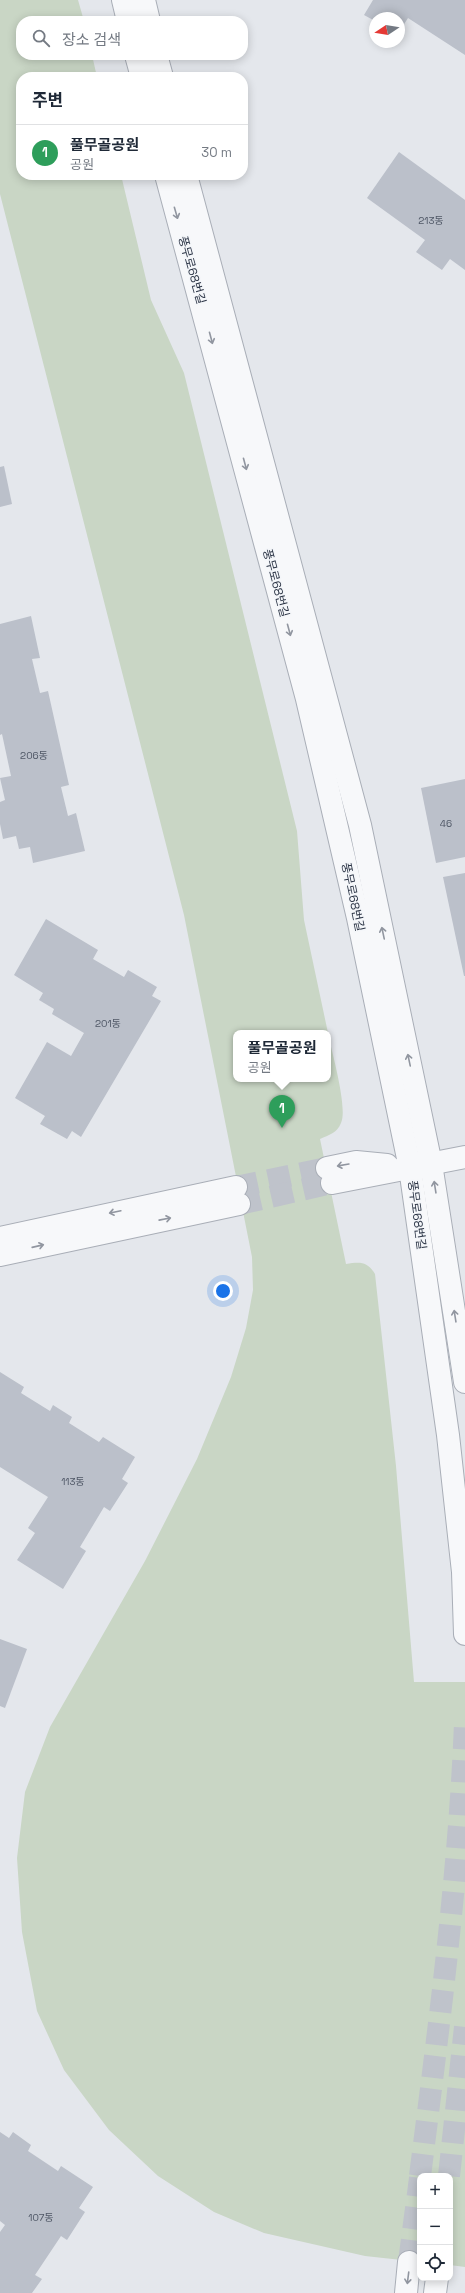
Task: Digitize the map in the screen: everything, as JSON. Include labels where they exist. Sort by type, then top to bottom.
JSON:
[{"type":"street","points":[[123,0],[127,16]]},
{"type":"street","points":[[144,0],[148,16]]},
{"type":"street","points":[[137,60],[141,72]]},
{"type":"street","points":[[157,60],[161,72]]},
{"type":"street","name":"풍무로68번길","points":[[167,180],[308,699],[358,918],[410,1168],[449,1443],[463,1572],[465,1634]]},
{"type":"street","name":"풍무로68번길","points":[[187,180],[360,825],[431,1164],[465,1382]]},
{"type":"street","points":[[329,1175],[410,1168],[465,1157]]},
{"type":"street","points":[[0,1238],[238,1196],[0,1255]]},
{"type":"street","points":[[406,2293],[410,2262]]},
{"type":"street","points":[[435,2293],[437,2281]]},
{"type":"green space","points":[[0,0],[78,0],[83,16],[16,16],[16,60],[93,60],[96,72],[16,72],[16,180],[122,180],[151,300],[184,373],[297,831],[304,920],[327,1030],[233,1030],[233,1082],[331,1082],[331,1047],[339,1080],[343,1116],[337,1129],[320,1139],[346,1264],[363,1263],[375,1274],[396,1466],[414,1682],[465,1682],[465,2267],[453,2265],[453,2173],[417,2173],[417,2262],[365,2256],[264,2233],[214,2212],[158,2176],[109,2130],[64,2070],[37,2011],[22,1932],[17,1858],[25,1792],[50,1727],[145,1561],[197,1459],[231,1377],[246,1328],[253,1290],[252,1257],[184,915],[0,194]]},
{"type":"building","points":[[373,0],[465,0],[465,55],[408,18],[405,23],[405,12],[369,12],[369,18],[364,15]]},
{"type":"building","points":[[399,152],[465,200],[465,270],[450,259],[442,270],[416,252],[425,240],[367,198]]},
{"type":"building","points":[[4,466],[12,504],[0,507],[0,467]]},
{"type":"building","points":[[31,616],[40,658],[32,659],[40,693],[48,691],[69,785],[61,787],[68,816],[76,813],[85,851],[33,863],[30,847],[19,849],[16,836],[3,839],[0,824],[0,802],[5,800],[0,778],[11,776],[2,734],[0,735],[0,624]]},
{"type":"building","points":[[465,779],[465,857],[436,863],[421,788]]},
{"type":"building","points":[[465,873],[465,976],[464,976],[443,877]]},
{"type":"building","points":[[46,919],[98,950],[93,959],[124,977],[128,970],[157,987],[152,996],[161,1001],[81,1137],[72,1131],[67,1139],[40,1124],[45,1116],[15,1098],[47,1042],[71,1056],[84,1033],[52,1014],[54,1009],[39,1000],[43,993],[14,975]]},
{"type":"building","points":[[0,1372],[24,1387],[21,1393],[50,1411],[53,1405],[72,1417],[69,1423],[99,1442],[103,1437],[135,1457],[122,1479],[128,1483],[110,1511],[104,1507],[80,1547],[86,1551],[63,1589],[17,1560],[35,1533],[28,1528],[48,1497],[0,1467]]},
{"type":"building","points":[[0,1639],[27,1649],[5,1708],[0,1706]]},
{"type":"building","points":[[0,2132],[9,2138],[13,2132],[31,2145],[28,2151],[58,2171],[61,2166],[93,2187],[79,2208],[85,2212],[67,2240],[61,2236],[35,2275],[42,2279],[32,2293],[0,2293],[0,2232],[5,2225],[0,2221]]},
{"type":"tunnel","points":[[236,1187],[327,1168]]},
{"type":"tunnel","points":[[239,1204],[332,1183]]},
{"type":"tunnel","points":[[420,2173],[453,1893],[465,1723]]},
{"type":"tunnel","points":[[449,2173],[465,2027]]},
{"type":"tunnel","points":[[409,2262],[417,2201]]},
{"type":"place","name":"풀무골공원","points":[[282,1128]]}]
